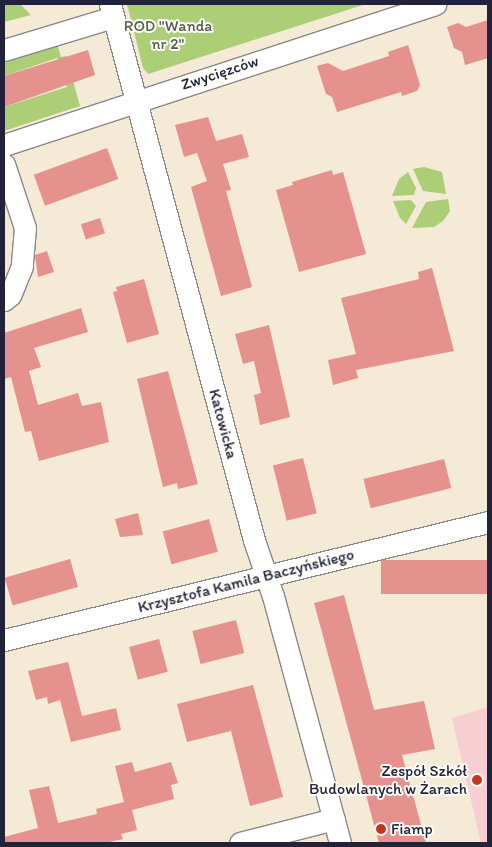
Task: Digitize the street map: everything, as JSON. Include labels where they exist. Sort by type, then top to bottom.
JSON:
[{"type":"street","name":"Zwycięzców","points":[[4,145],[436,4]]},
{"type":"street","name":"Katowicka","points":[[111,10],[340,843]]},
{"type":"street","points":[[4,50],[111,10]]},
{"type":"street","points":[[4,164],[25,228],[22,266],[10,294],[4,300]]},
{"type":"street","name":"Krzysztofa Kamila Baczyńskiego","points":[[4,640],[488,522]]},
{"type":"street","points":[[240,843],[334,819]]},
{"type":"shaded area","name":"Zespół Szkół Budowlanych w Żarach","points":[[488,707],[488,843],[481,843],[452,718]]},
{"type":"green space","points":[[4,4],[20,4],[31,15],[4,22]]},
{"type":"green space","name":"ROD \"Wanda nr 2\"","points":[[127,4],[366,4],[148,74],[143,68]]},
{"type":"green space","points":[[56,41],[61,57],[66,56],[80,106],[4,131],[4,107],[67,87],[57,58],[4,76],[4,58]]},
{"type":"green space","points":[[424,167],[442,172],[446,194],[423,191],[413,169]]},
{"type":"green space","points":[[408,172],[416,188],[414,195],[392,196],[399,179]]},
{"type":"green space","points":[[448,199],[450,211],[443,221],[434,227],[412,228],[426,202]]},
{"type":"green space","points":[[411,200],[416,206],[406,224],[400,218],[393,201]]},
{"type":"building","points":[[488,20],[488,58],[465,65],[462,52],[454,48],[447,27],[458,23],[466,27]]},
{"type":"building","points":[[408,45],[420,85],[417,91],[402,96],[401,92],[337,112],[332,97],[326,94],[317,66],[328,63],[343,71],[389,56],[388,52]]},
{"type":"building","points":[[88,50],[95,75],[4,107],[4,76]]},
{"type":"building","points":[[208,117],[216,141],[242,134],[249,157],[223,164],[231,190],[226,191],[252,287],[221,296],[191,187],[207,181],[197,153],[184,157],[175,125]]},
{"type":"building","points":[[107,148],[118,179],[45,206],[34,175]]},
{"type":"building","points":[[332,170],[333,175],[343,172],[366,254],[299,272],[276,190],[293,185],[292,182]]},
{"type":"building","points":[[100,218],[105,233],[86,239],[81,224]]},
{"type":"building","points":[[47,251],[54,272],[38,277],[35,255]]},
{"type":"building","points":[[432,268],[454,351],[356,370],[358,378],[333,385],[328,360],[356,354],[341,298],[419,279],[418,272]]},
{"type":"building","points":[[144,279],[159,334],[127,343],[113,292],[117,291],[116,287]]},
{"type":"building","points":[[81,308],[88,332],[34,348],[41,367],[29,371],[38,405],[78,393],[82,406],[101,402],[109,442],[39,461],[31,431],[25,432],[11,377],[4,379],[4,333]]},
{"type":"building","points":[[269,325],[290,417],[260,425],[254,395],[261,393],[254,361],[243,364],[235,334]]},
{"type":"building","points":[[168,371],[198,484],[178,489],[177,483],[163,487],[137,379]]},
{"type":"building","points":[[303,458],[317,513],[287,521],[273,465]]},
{"type":"building","points":[[444,459],[451,488],[371,508],[363,479]]},
{"type":"building","points":[[138,513],[143,535],[120,537],[115,519]]},
{"type":"building","points":[[209,519],[218,552],[171,564],[163,531]]},
{"type":"building","points":[[70,559],[78,587],[13,606],[5,578]]},
{"type":"building","points":[[381,560],[488,560],[488,594],[381,594]]},
{"type":"building","points":[[344,595],[374,710],[424,701],[435,749],[402,755],[426,843],[379,843],[314,603]]},
{"type":"building","points":[[236,620],[244,653],[201,664],[192,631]]},
{"type":"building","points":[[159,639],[168,672],[138,680],[129,647]]},
{"type":"building","points":[[68,662],[82,716],[116,708],[121,730],[71,742],[60,700],[48,704],[47,697],[36,700],[28,671]]},
{"type":"building","points":[[253,685],[283,797],[250,806],[231,731],[187,742],[177,704]]},
{"type":"building","points":[[132,762],[135,772],[171,762],[178,783],[171,785],[174,799],[132,810],[137,830],[121,834],[123,839],[105,843],[4,843],[4,837],[38,828],[29,790],[49,786],[58,823],[97,814],[96,809],[124,802],[115,766]]},
{"type":"place","name":"Zespół Szkół Budowlanych w Żarach","points":[[477,780]]},
{"type":"place","name":"Fiamp","points":[[381,829]]}]
